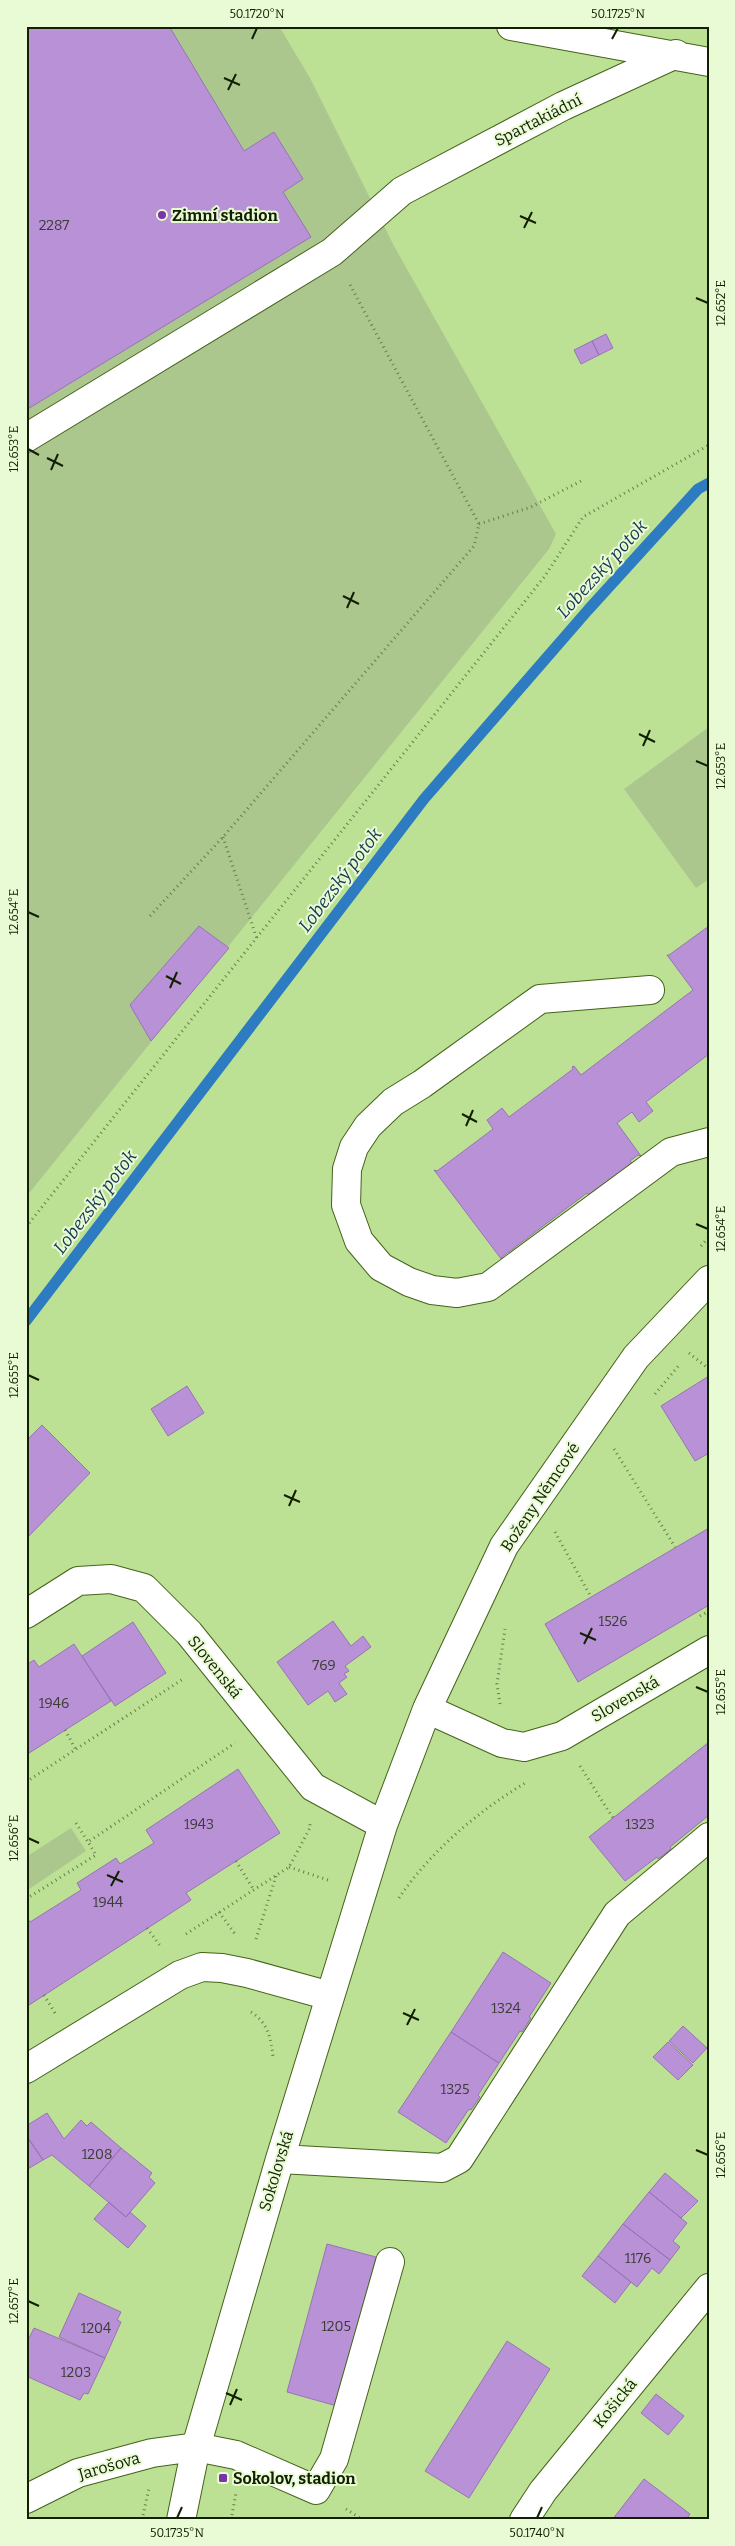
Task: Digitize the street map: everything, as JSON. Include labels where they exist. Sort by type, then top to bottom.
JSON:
[{"type":"street","points":[[512,26],[676,54],[709,62]]},
{"type":"street","name":"Spartakiádní","points":[[26,438],[332,252],[402,191],[563,106],[676,54]]},
{"type":"street","points":[[650,990],[540,999],[422,1084],[393,1102],[368,1126],[354,1147],[347,1169],[346,1205],[359,1241],[381,1267],[409,1282],[432,1290],[457,1293],[488,1287],[672,1152],[709,1142]]},
{"type":"street","name":"Boženy Němcové","points":[[383,1826],[427,1710],[504,1546],[636,1357],[709,1280]]},
{"type":"street","name":"Slovenská","points":[[26,1614],[78,1581],[110,1579],[144,1588],[189,1634],[313,1787],[383,1826]]},
{"type":"street","name":"Slovenská","points":[[427,1710],[502,1744],[524,1747],[539,1744],[562,1736],[709,1650]]},
{"type":"street","name":"Sokolovská","points":[[181,2520],[196,2447],[280,2159],[383,1826]]},
{"type":"street","points":[[280,2159],[442,2168],[459,2159],[617,1914],[709,1837]]},
{"type":"street","points":[[26,2070],[180,1974],[202,1967],[247,1972],[330,1996]]},
{"type":"street","name":"Jarošova","points":[[26,2499],[78,2473],[159,2452],[196,2447],[236,2455],[316,2490],[334,2459],[390,2262]]},
{"type":"street","name":"Košická","points":[[524,2520],[543,2491],[709,2288]]},
{"type":"path","points":[[150,916],[223,838],[474,546],[479,524],[332,252]]},
{"type":"path","points":[[26,1227],[258,939],[545,576],[583,517],[709,445]]},
{"type":"path","points":[[479,524],[530,506],[583,480]]},
{"type":"path","points":[[223,838],[258,939]]},
{"type":"path","points":[[653,1396],[693,1349]]},
{"type":"path","points":[[689,1354],[709,1369]]},
{"type":"path","points":[[608,1454],[613,1446],[675,1547]]},
{"type":"path","points":[[550,1538],[560,1524]]},
{"type":"path","points":[[554,1531],[591,1597]]},
{"type":"path","points":[[692,1621],[709,1611]]},
{"type":"path","points":[[501,1710],[497,1696],[497,1684],[506,1620]]},
{"type":"path","points":[[26,1782],[188,1675]]},
{"type":"path","points":[[65,1730],[76,1750]]},
{"type":"path","points":[[88,1842],[242,1739]]},
{"type":"path","points":[[578,1763],[613,1818]]},
{"type":"path","points":[[396,1902],[417,1871],[432,1856],[505,1795],[530,1780]]},
{"type":"path","points":[[179,1939],[289,1868],[310,1828],[309,1820]]},
{"type":"path","points":[[26,1899],[96,1855],[76,1823]]},
{"type":"path","points":[[236,1861],[254,1890]]},
{"type":"path","points":[[147,1928],[163,1949]]},
{"type":"path","points":[[44,1995],[58,2017]]},
{"type":"path","points":[[246,2009],[259,2017],[270,2034],[273,2057],[272,2066]]},
{"type":"path","points":[[142,2520],[159,2452]]},
{"type":"path","points":[[231,2520],[238,2484],[236,2455]]},
{"type":"green space","points":[[26,26],[279,26],[310,78],[394,246],[556,534],[549,549],[26,1197]]},
{"type":"green space","points":[[709,727],[709,879],[696,888],[624,789]]},
{"type":"green space","points":[[71,1828],[86,1851],[26,1891],[26,1857]]},
{"type":"building","name":"Zimní stadion","points":[[26,26],[169,26],[244,151],[274,132],[303,179],[283,192],[311,237],[26,410]]},
{"type":"building","points":[[606,334],[613,348],[599,355],[592,341]]},
{"type":"building","points":[[592,341],[599,355],[581,364],[574,350]]},
{"type":"building","points":[[199,926],[229,948],[151,1041],[130,1005]]},
{"type":"building","points":[[709,926],[709,1054],[646,1102],[653,1111],[639,1122],[632,1112],[617,1123],[641,1156],[638,1155],[630,1161],[634,1165],[593,1200],[587,1193],[502,1257],[502,1260],[434,1170],[437,1171],[493,1129],[487,1120],[502,1108],[509,1117],[573,1069],[572,1067],[574,1066],[581,1075],[693,990],[667,955]]},
{"type":"building","points":[[709,1376],[709,1453],[695,1461],[661,1406]]},
{"type":"building","points":[[187,1386],[204,1413],[168,1436],[151,1409]]},
{"type":"building","points":[[42,1425],[90,1473],[26,1539],[26,1441]]},
{"type":"building","points":[[709,1528],[709,1605],[578,1682],[545,1624]]},
{"type":"building","points":[[333,1621],[351,1646],[363,1636],[371,1647],[345,1666],[349,1671],[344,1674],[347,1677],[339,1683],[347,1694],[335,1702],[328,1691],[308,1705],[277,1662]]},
{"type":"building","points":[[133,1622],[166,1673],[115,1706],[82,1656]]},
{"type":"building","points":[[74,1644],[111,1701],[26,1755],[26,1665],[34,1660],[39,1667]]},
{"type":"building","points":[[709,1742],[709,1815],[670,1847],[671,1849],[666,1853],[658,1859],[657,1857],[625,1881],[589,1837]]},
{"type":"building","points":[[238,1769],[280,1833],[186,1893],[191,1900],[26,2007],[26,1916],[30,1922],[81,1890],[77,1883],[116,1858],[120,1864],[154,1843],[146,1830]]},
{"type":"building","points":[[503,1952],[551,1983],[529,2017],[531,2018],[522,2032],[520,2031],[499,2063],[451,2032]]},
{"type":"building","points":[[683,2026],[707,2048],[693,2063],[669,2041]]},
{"type":"building","points":[[451,2032],[499,2063],[478,2095],[480,2097],[471,2110],[469,2109],[446,2143],[398,2112]]},
{"type":"building","points":[[668,2042],[693,2065],[678,2080],[653,2057]]},
{"type":"building","points":[[47,2113],[64,2139],[81,2120],[87,2126],[91,2122],[121,2148],[89,2186],[52,2155],[43,2160],[26,2135],[26,2126]]},
{"type":"building","points":[[26,2135],[43,2160],[26,2170]]},
{"type":"building","points":[[121,2148],[152,2173],[149,2177],[155,2183],[126,2217],[89,2186]]},
{"type":"building","points":[[665,2173],[698,2201],[681,2218],[649,2192]]},
{"type":"building","points":[[649,2192],[687,2223],[673,2241],[680,2247],[670,2260],[623,2224]]},
{"type":"building","points":[[109,2202],[126,2217],[130,2212],[146,2226],[128,2248],[94,2219]]},
{"type":"building","points":[[623,2224],[670,2260],[659,2274],[652,2268],[637,2287],[598,2256]]},
{"type":"building","points":[[327,2244],[376,2257],[337,2406],[287,2392]]},
{"type":"building","points":[[598,2256],[631,2282],[615,2303],[582,2276]]},
{"type":"building","points":[[79,2293],[121,2312],[117,2320],[121,2322],[105,2358],[59,2337]]},
{"type":"building","points":[[34,2328],[105,2358],[88,2394],[84,2393],[80,2400],[26,2376],[26,2344]]},
{"type":"building","points":[[507,2341],[550,2369],[469,2498],[425,2471]]},
{"type":"building","points":[[656,2394],[684,2416],[668,2435],[641,2413]]},
{"type":"building","points":[[644,2479],[690,2514],[686,2520],[612,2520]]},
{"type":"waterway","name":"Lobezský potok","points":[[26,1321],[424,799],[588,610],[698,489],[709,483]]},
{"type":"place","name":"Zimní stadion","points":[[162,215]]},
{"type":"place","name":"Sokolov, stadion","points":[[223,2478]]}]
